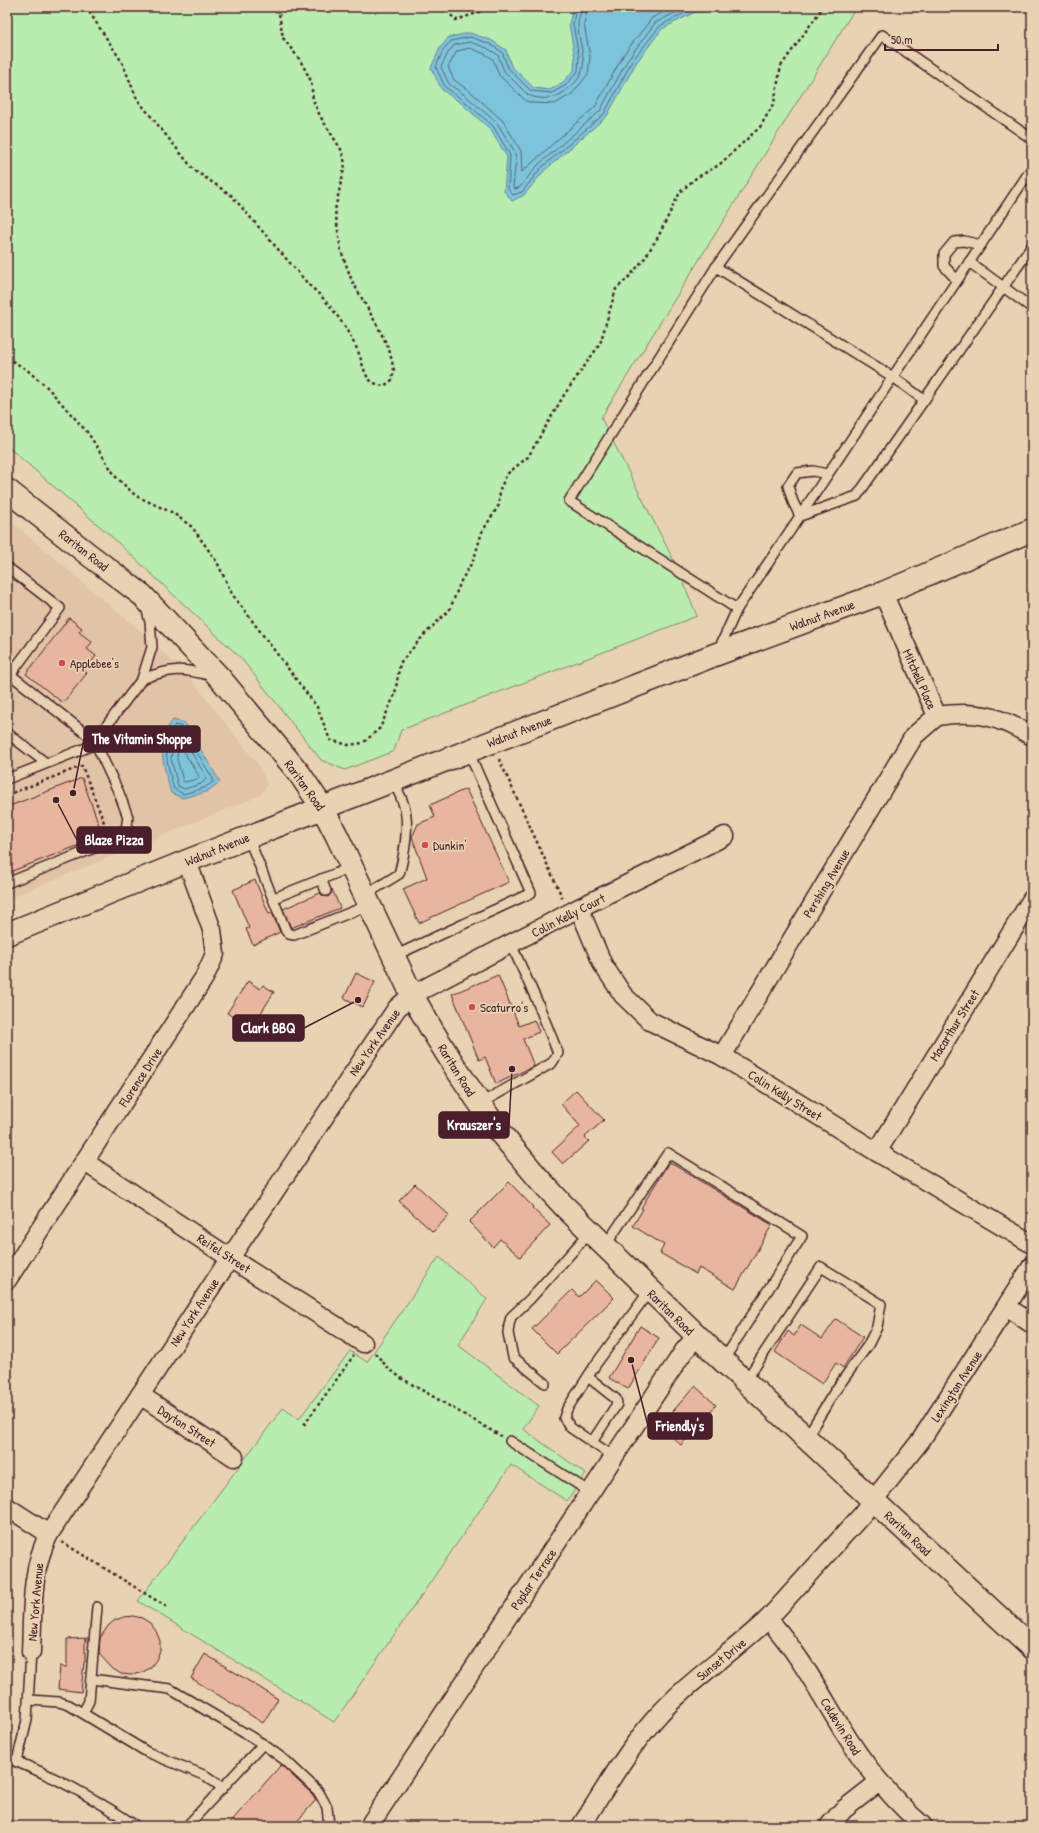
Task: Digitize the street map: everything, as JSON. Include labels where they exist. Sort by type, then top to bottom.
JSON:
[{"type":"main road","name":"Raritan Road","points":[[7,490],[142,595],[220,678],[299,773],[322,808],[352,867],[412,995],[451,1061],[479,1104],[517,1154],[564,1206],[723,1361],[1032,1648]]},
{"type":"main road","name":"Walnut Avenue","points":[[7,934],[393,780],[717,654],[883,593],[1032,530]]},
{"type":"street","name":"Mitchell Place","points":[[883,593],[937,716],[971,714],[991,716],[1010,723],[1032,736]]},
{"type":"street","name":"Pershing Avenue","points":[[722,1056],[914,736],[937,716]]},
{"type":"street","name":"Colin Kelly Court","points":[[412,995],[574,911],[725,836]]},
{"type":"street","name":"Florence Drive","points":[[7,1280],[204,978],[215,954],[212,930],[187,861]]},
{"type":"street","name":"Macarthur Street","points":[[877,1152],[1032,899]]},
{"type":"street","name":"Colin Kelly Street","points":[[574,911],[603,965],[623,995],[650,1021],[722,1056],[877,1152],[1032,1244]]},
{"type":"street","name":"New York Avenue","points":[[31,1652],[36,1570],[41,1550],[49,1534],[390,1016],[412,995]]},
{"type":"street","name":"Reifel Street","points":[[85,1162],[230,1258],[363,1343]]},
{"type":"street","name":"Lexington Avenue","points":[[874,1501],[921,1440],[1032,1266]]},
{"type":"street","points":[[1007,1307],[1032,1324]]},
{"type":"street","name":"Poplar Terrace","points":[[371,1823],[684,1351],[697,1336]]},
{"type":"street","name":"Dayton Street","points":[[140,1395],[234,1457]]},
{"type":"street","name":"Sunset Drive","points":[[581,1826],[632,1749],[653,1721],[689,1685],[739,1645],[768,1619],[874,1501]]},
{"type":"street","points":[[7,1507],[49,1534]]},
{"type":"street","name":"Coldevin Road","points":[[768,1619],[792,1647],[849,1740],[879,1782],[900,1805],[923,1826]]},
{"type":"street","points":[[829,1826],[843,1810],[879,1782]]},
{"type":"lane","points":[[737,609],[569,501],[716,267],[882,35],[1032,139]]},
{"type":"lane","points":[[717,654],[737,609],[1032,168]]},
{"type":"lane","points":[[957,280],[944,266],[944,254],[954,242],[964,240],[981,245]]},
{"type":"lane","points":[[800,516],[857,496],[1032,246]]},
{"type":"lane","points":[[969,262],[1004,286],[1032,308]]},
{"type":"lane","points":[[716,267],[893,377],[924,400]]},
{"type":"lane","points":[[800,516],[793,502],[788,486],[797,473],[813,471],[827,474]]},
{"type":"lane","points":[[7,567],[60,608],[9,674],[94,740],[119,793],[128,817],[125,834],[112,842],[7,884]]},
{"type":"lane","points":[[7,779],[91,746],[94,740],[142,679],[152,647],[150,622],[142,595]]},
{"type":"lane","points":[[142,679],[160,672],[186,669],[220,678]]},
{"type":"lane","points":[[7,733],[46,763]]},
{"type":"lane","points":[[394,956],[531,893],[468,751]]},
{"type":"lane","points":[[248,837],[274,898],[286,931],[289,934],[294,935],[338,916],[367,900],[400,874],[405,852],[407,818],[405,807],[393,780]]},
{"type":"lane","points":[[274,898],[352,867]]},
{"type":"lane","points":[[321,879],[326,891]]},
{"type":"lane","points":[[334,908],[338,916]]},
{"type":"lane","points":[[479,1104],[552,1063],[558,1053],[537,1001],[511,944]]},
{"type":"lane","points":[[545,1383],[513,1357],[508,1333],[511,1317],[598,1239],[668,1153],[802,1236],[723,1361]]},
{"type":"lane","points":[[745,1382],[821,1266],[881,1304],[877,1327],[868,1345],[835,1391],[806,1438]]},
{"type":"lane","points":[[614,1457],[571,1428],[564,1418],[567,1409],[588,1377],[650,1290]]},
{"type":"lane","points":[[588,1377],[616,1399],[617,1404],[592,1442]]},
{"type":"lane","points":[[510,1441],[590,1492]]},
{"type":"lane","points":[[83,1713],[89,1701],[97,1607]]},
{"type":"lane","points":[[17,1761],[26,1730],[31,1652]]},
{"type":"lane","points":[[91,1679],[170,1689],[263,1744],[286,1761],[318,1791],[327,1807],[329,1826]]},
{"type":"lane","points":[[29,1700],[59,1702],[83,1713],[147,1752],[206,1776],[223,1788]]},
{"type":"lane","points":[[187,1826],[263,1744]]},
{"type":"lane","points":[[7,1758],[17,1761],[78,1790],[136,1826]]},
{"type":"path","points":[[86,7],[122,62],[137,99],[194,170],[231,195],[309,285],[323,297],[337,313],[357,350],[368,377],[375,384],[384,386],[392,380],[394,370],[389,349],[377,324],[352,281],[341,251],[335,210],[344,164],[342,151],[320,116],[313,100],[312,81],[300,60],[283,38],[278,7]]},
{"type":"path","points":[[442,7],[456,20],[489,7]]},
{"type":"path","points":[[7,358],[26,369],[47,387],[88,433],[116,477],[136,496],[173,513],[192,527],[217,562],[232,594],[318,707],[330,740],[348,745],[363,744],[380,728],[395,694],[400,663],[424,635],[450,609],[461,581],[474,559],[482,532],[498,505],[500,489],[507,474],[528,457],[564,395],[600,344],[616,289],[630,276],[644,259],[658,237],[680,192],[696,178],[720,165],[760,127],[774,103],[781,66],[823,7]]},
{"type":"path","points":[[491,742],[574,911]]},
{"type":"path","points":[[7,795],[82,766],[112,842]]},
{"type":"path","points":[[304,1425],[363,1343],[401,1378],[510,1441]]},
{"type":"path","points":[[49,1534],[167,1607]]},
{"type":"shaded area","points":[[7,518],[146,636],[189,677],[260,767],[267,784],[261,795],[7,899]]},
{"type":"green space","points":[[7,7],[856,7],[601,418],[677,567],[697,616],[401,730],[394,751],[345,770],[321,760],[241,658],[111,536],[7,446]]},
{"type":"green space","points":[[439,1257],[487,1299],[458,1345],[539,1406],[523,1429],[586,1474],[567,1501],[511,1465],[334,1722],[138,1601],[283,1408],[299,1419],[350,1351],[367,1362]]},
{"type":"water","points":[[573,7],[731,7],[723,11],[695,12],[662,29],[636,63],[607,116],[544,171],[524,195],[512,201],[504,191],[507,157],[490,129],[461,103],[442,90],[431,68],[440,48],[449,37],[470,33],[491,40],[506,50],[511,66],[534,88],[550,90],[563,82],[574,70],[575,58],[569,24]]},
{"type":"water","points":[[173,720],[185,723],[220,782],[206,792],[182,798],[171,793],[164,765],[163,746],[167,728]]},
{"type":"building","name":"Applebee's","points":[[69,618],[82,628],[79,632],[92,642],[87,649],[96,656],[84,671],[87,673],[63,703],[26,674]]},
{"type":"building","points":[[82,778],[103,836],[7,873],[7,807]]},
{"type":"building","points":[[466,789],[509,882],[419,923],[403,889],[427,878],[412,837],[418,824],[435,817],[430,805]]},
{"type":"building","points":[[255,880],[269,914],[272,913],[280,932],[253,945],[246,929],[249,928],[233,890]]},
{"type":"building","points":[[332,889],[340,908],[291,928],[283,909],[320,893],[323,896],[328,897],[331,894]]},
{"type":"building","points":[[356,973],[375,982],[363,1007],[344,998]]},
{"type":"building","points":[[498,975],[519,1026],[534,1020],[539,1032],[523,1039],[534,1066],[496,1084],[485,1057],[479,1060],[452,994]]},
{"type":"building","points":[[248,981],[260,989],[263,985],[274,992],[251,1029],[227,1013]]},
{"type":"building","points":[[576,1090],[604,1120],[585,1137],[589,1141],[563,1164],[552,1152],[580,1126],[561,1104]]},
{"type":"building","points":[[669,1162],[772,1225],[735,1289],[699,1268],[696,1274],[660,1253],[664,1245],[633,1226],[643,1209],[641,1208]]},
{"type":"building","points":[[509,1182],[533,1207],[532,1208],[550,1225],[520,1257],[500,1239],[493,1247],[469,1222]]},
{"type":"building","points":[[415,1184],[449,1215],[433,1232],[399,1201]]},
{"type":"building","points":[[596,1280],[614,1298],[557,1354],[532,1329],[572,1290],[579,1297]]},
{"type":"building","points":[[836,1319],[863,1337],[843,1368],[836,1363],[822,1384],[775,1352],[788,1331],[794,1336],[801,1325],[822,1339]]},
{"type":"building","points":[[640,1326],[659,1338],[628,1389],[609,1378]]},
{"type":"building","points":[[695,1386],[716,1405],[681,1445],[660,1426]]},
{"type":"building","points":[[133,1616],[142,1618],[150,1623],[156,1631],[160,1641],[160,1651],[150,1668],[141,1673],[131,1675],[121,1674],[113,1669],[99,1654],[100,1638],[108,1626],[115,1620]]},
{"type":"building","points":[[88,1638],[88,1642],[85,1639],[85,1662],[81,1692],[58,1689],[60,1666],[67,1667],[67,1639]]},
{"type":"building","points":[[205,1654],[278,1699],[263,1723],[191,1678]]},
{"type":"building","points":[[281,1765],[313,1795],[316,1800],[293,1826],[227,1826]]},
{"type":"place","name":"Applebee's","points":[[62,663]]},
{"type":"place","name":"The Vitamin Shoppe","points":[[73,793]]},
{"type":"place","name":"Blaze Pizza","points":[[56,800]]},
{"type":"place","name":"Dunkin'","points":[[425,845]]},
{"type":"place","name":"Clark BBQ","points":[[358,1000]]},
{"type":"place","name":"Scaturro's","points":[[472,1007]]},
{"type":"place","name":"Krauszer's","points":[[512,1069]]},
{"type":"place","name":"Friendly's","points":[[631,1360]]}]
